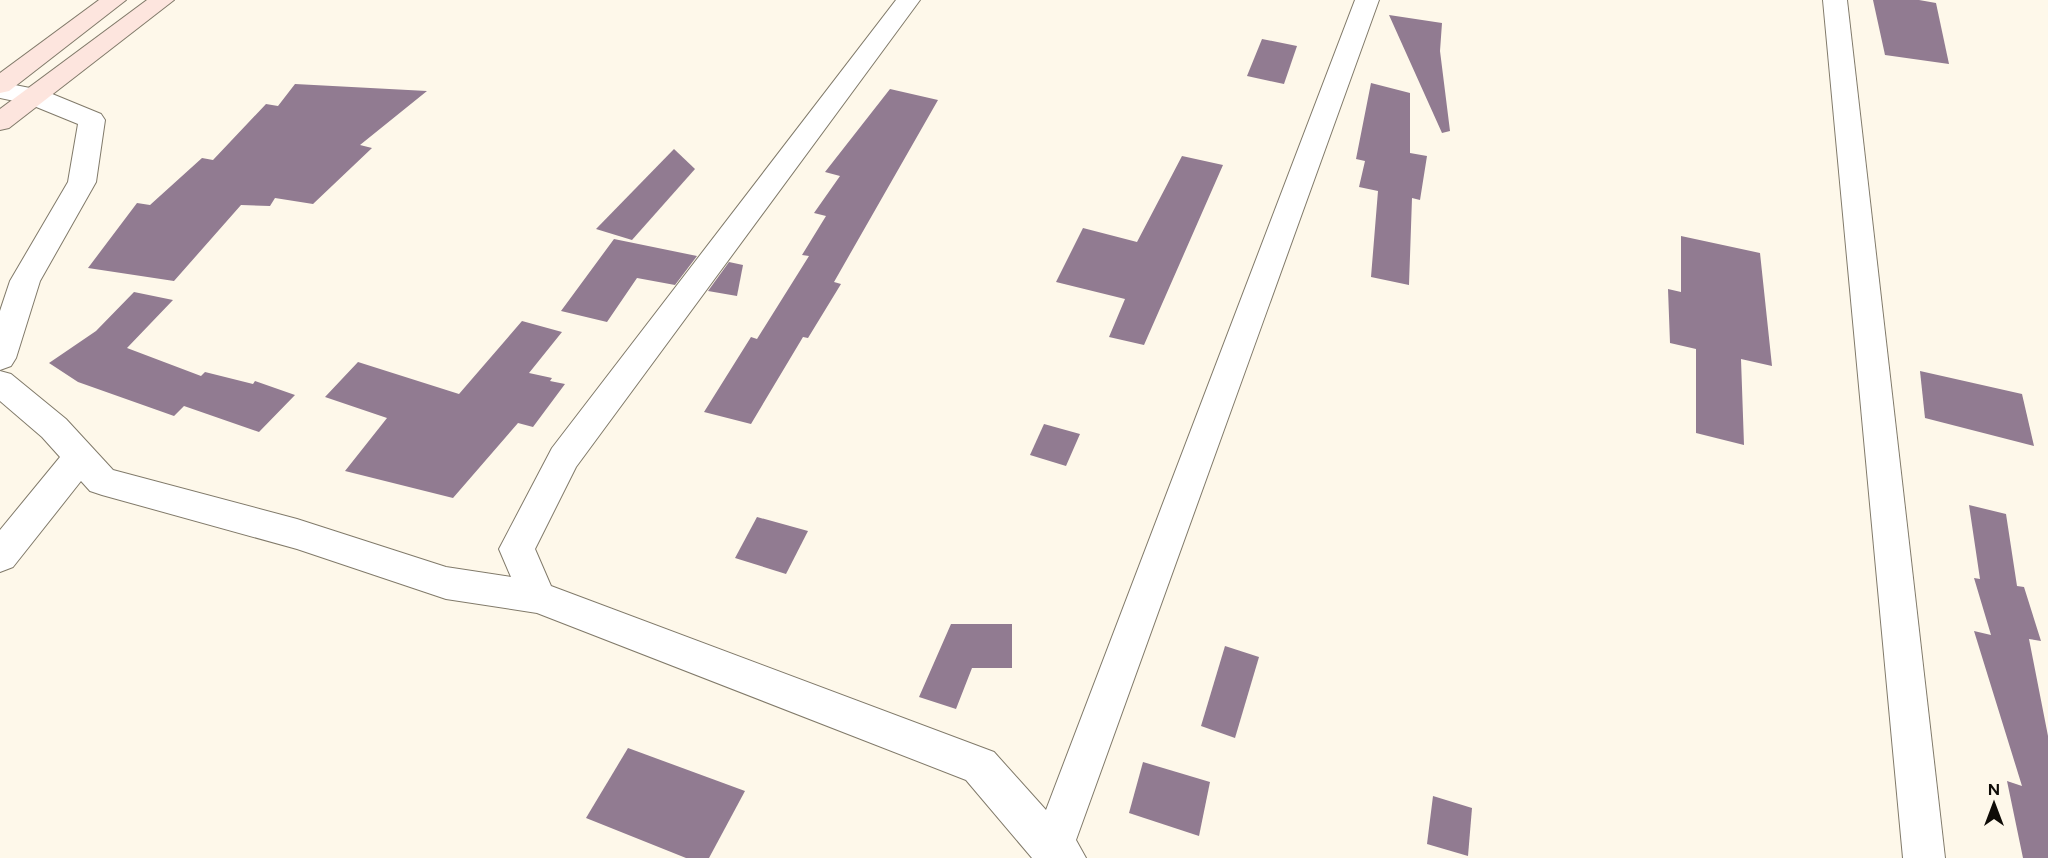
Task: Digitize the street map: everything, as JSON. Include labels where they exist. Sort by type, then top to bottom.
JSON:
[{"type":"main road","points":[[0,85],[114,0]]},
{"type":"main road","points":[[0,122],[162,0]]},
{"type":"street","points":[[538,597],[517,549],[564,458],[908,0]]},
{"type":"street","points":[[0,383],[54,428],[102,481],[297,534],[446,583],[538,597],[980,766],[1058,854],[1367,0]]},
{"type":"street","points":[[1835,0],[1924,858]]},
{"type":"street","points":[[0,90],[36,97],[92,120],[82,182],[25,281],[0,358]]},
{"type":"street","points":[[0,556],[80,457]]},
{"type":"building","points":[[1873,0],[1919,0],[1936,3],[1949,64],[1885,55]]},
{"type":"building","points":[[1389,15],[1442,23],[1440,51],[1450,131],[1442,133]]},
{"type":"building","points":[[1262,39],[1297,46],[1284,84],[1247,76]]},
{"type":"building","points":[[1371,83],[1410,93],[1410,153],[1427,156],[1420,200],[1412,198],[1409,285],[1371,277],[1378,191],[1359,187],[1365,161],[1356,159]]},
{"type":"building","points":[[295,84],[427,91],[360,145],[372,148],[313,204],[275,198],[270,206],[241,205],[174,281],[88,268],[137,203],[150,205],[202,158],[213,160],[266,104],[278,106]]},
{"type":"building","points":[[890,89],[938,100],[834,282],[841,284],[808,338],[803,337],[751,424],[704,412],[751,337],[757,339],[809,256],[802,255],[826,216],[814,213],[840,176],[825,172]]},
{"type":"building","points":[[674,149],[695,169],[632,240],[596,229]]},
{"type":"building","points":[[1182,156],[1223,165],[1144,345],[1109,337],[1125,299],[1056,282],[1083,228],[1137,242]]},
{"type":"building","points":[[1681,236],[1760,253],[1772,366],[1741,359],[1744,445],[1696,433],[1696,349],[1670,343],[1668,289],[1681,292]]},
{"type":"building","points":[[614,239],[697,256],[675,285],[637,278],[607,322],[561,311]]},
{"type":"building","points":[[729,262],[743,265],[737,296],[708,291]]},
{"type":"building","points":[[134,292],[173,300],[127,348],[201,376],[205,372],[253,384],[255,381],[295,395],[259,432],[184,406],[174,416],[78,382],[49,363],[96,331]]},
{"type":"building","points":[[522,321],[562,332],[529,373],[552,378],[550,381],[565,384],[533,427],[518,423],[453,498],[345,471],[387,418],[325,397],[358,362],[459,394]]},
{"type":"building","points":[[1920,371],[2022,394],[2034,446],[1925,418]]},
{"type":"building","points":[[1044,424],[1080,434],[1066,466],[1030,455]]},
{"type":"building","points":[[1969,505],[2006,514],[2017,586],[2024,587],[2041,641],[2029,639],[2048,736],[2048,858],[2023,858],[2007,781],[2022,786],[1974,631],[1991,635],[1974,578],[1980,579]]},
{"type":"building","points":[[757,517],[808,531],[786,574],[735,558]]},
{"type":"building","points":[[951,624],[1012,624],[1012,668],[972,668],[956,709],[919,697]]},
{"type":"building","points":[[1225,646],[1259,657],[1235,738],[1201,726]]},
{"type":"building","points":[[628,748],[745,791],[709,858],[686,858],[586,818]]},
{"type":"building","points":[[1143,762],[1210,782],[1199,836],[1129,813]]},
{"type":"building","points":[[1433,796],[1472,808],[1468,856],[1427,844]]}]
